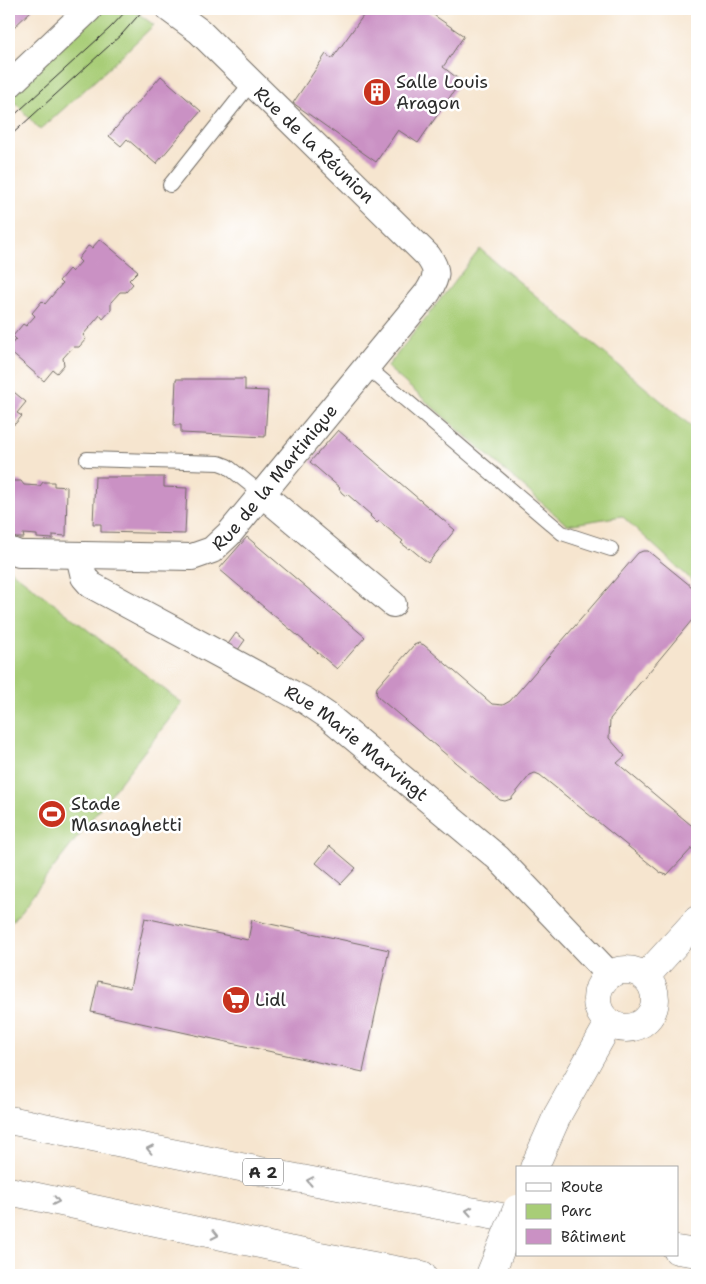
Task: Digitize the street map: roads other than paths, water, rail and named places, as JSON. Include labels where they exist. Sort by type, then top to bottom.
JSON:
[{"type":"main road","points":[[645,977],[697,920]]},
{"type":"main road","points":[[625,970],[636,972],[645,977],[654,992],[655,1004],[650,1015],[642,1023],[632,1028],[620,1028],[609,1023],[599,1010],[597,999],[599,988],[610,975],[625,970]]},
{"type":"main road","points":[[535,1166],[569,1094],[609,1023]]},
{"type":"main road","name":"A 2","points":[[9,1120],[275,1174],[516,1220]]},
{"type":"main road","points":[[9,1191],[288,1250],[422,1275]]},
{"type":"main road","points":[[490,1275],[516,1211]]},
{"type":"main road","points":[[678,1250],[697,1253]]},
{"type":"street","points":[[9,85],[89,9]]},
{"type":"street","name":"Rue de la Réunion","points":[[169,9],[193,26],[428,256],[434,264],[436,272],[428,292]]},
{"type":"street","name":"Rue de la Martinique","points":[[9,550],[20,554],[79,556],[192,556],[202,554],[220,544],[428,292]]},
{"type":"street","points":[[262,494],[393,604]]},
{"type":"street","name":"Rue Marie Marvingt","points":[[79,556],[84,577],[91,584],[306,701],[328,716],[498,858],[610,975]]},
{"type":"lane","points":[[170,184],[251,83]]},
{"type":"lane","points":[[366,367],[562,533],[611,549]]},
{"type":"lane","points":[[87,459],[220,463],[262,494]]},
{"type":"tram line","points":[[9,120],[110,28],[128,9]]},
{"type":"tram line","points":[[9,137],[122,34],[144,9]]},
{"type":"place","name":"Salle Louis Aragon","points":[[377,92]]},
{"type":"place","name":"Stade Masnaghetti","points":[[52,814]]},
{"type":"place","name":"Lidl","points":[[236,1000]]}]
